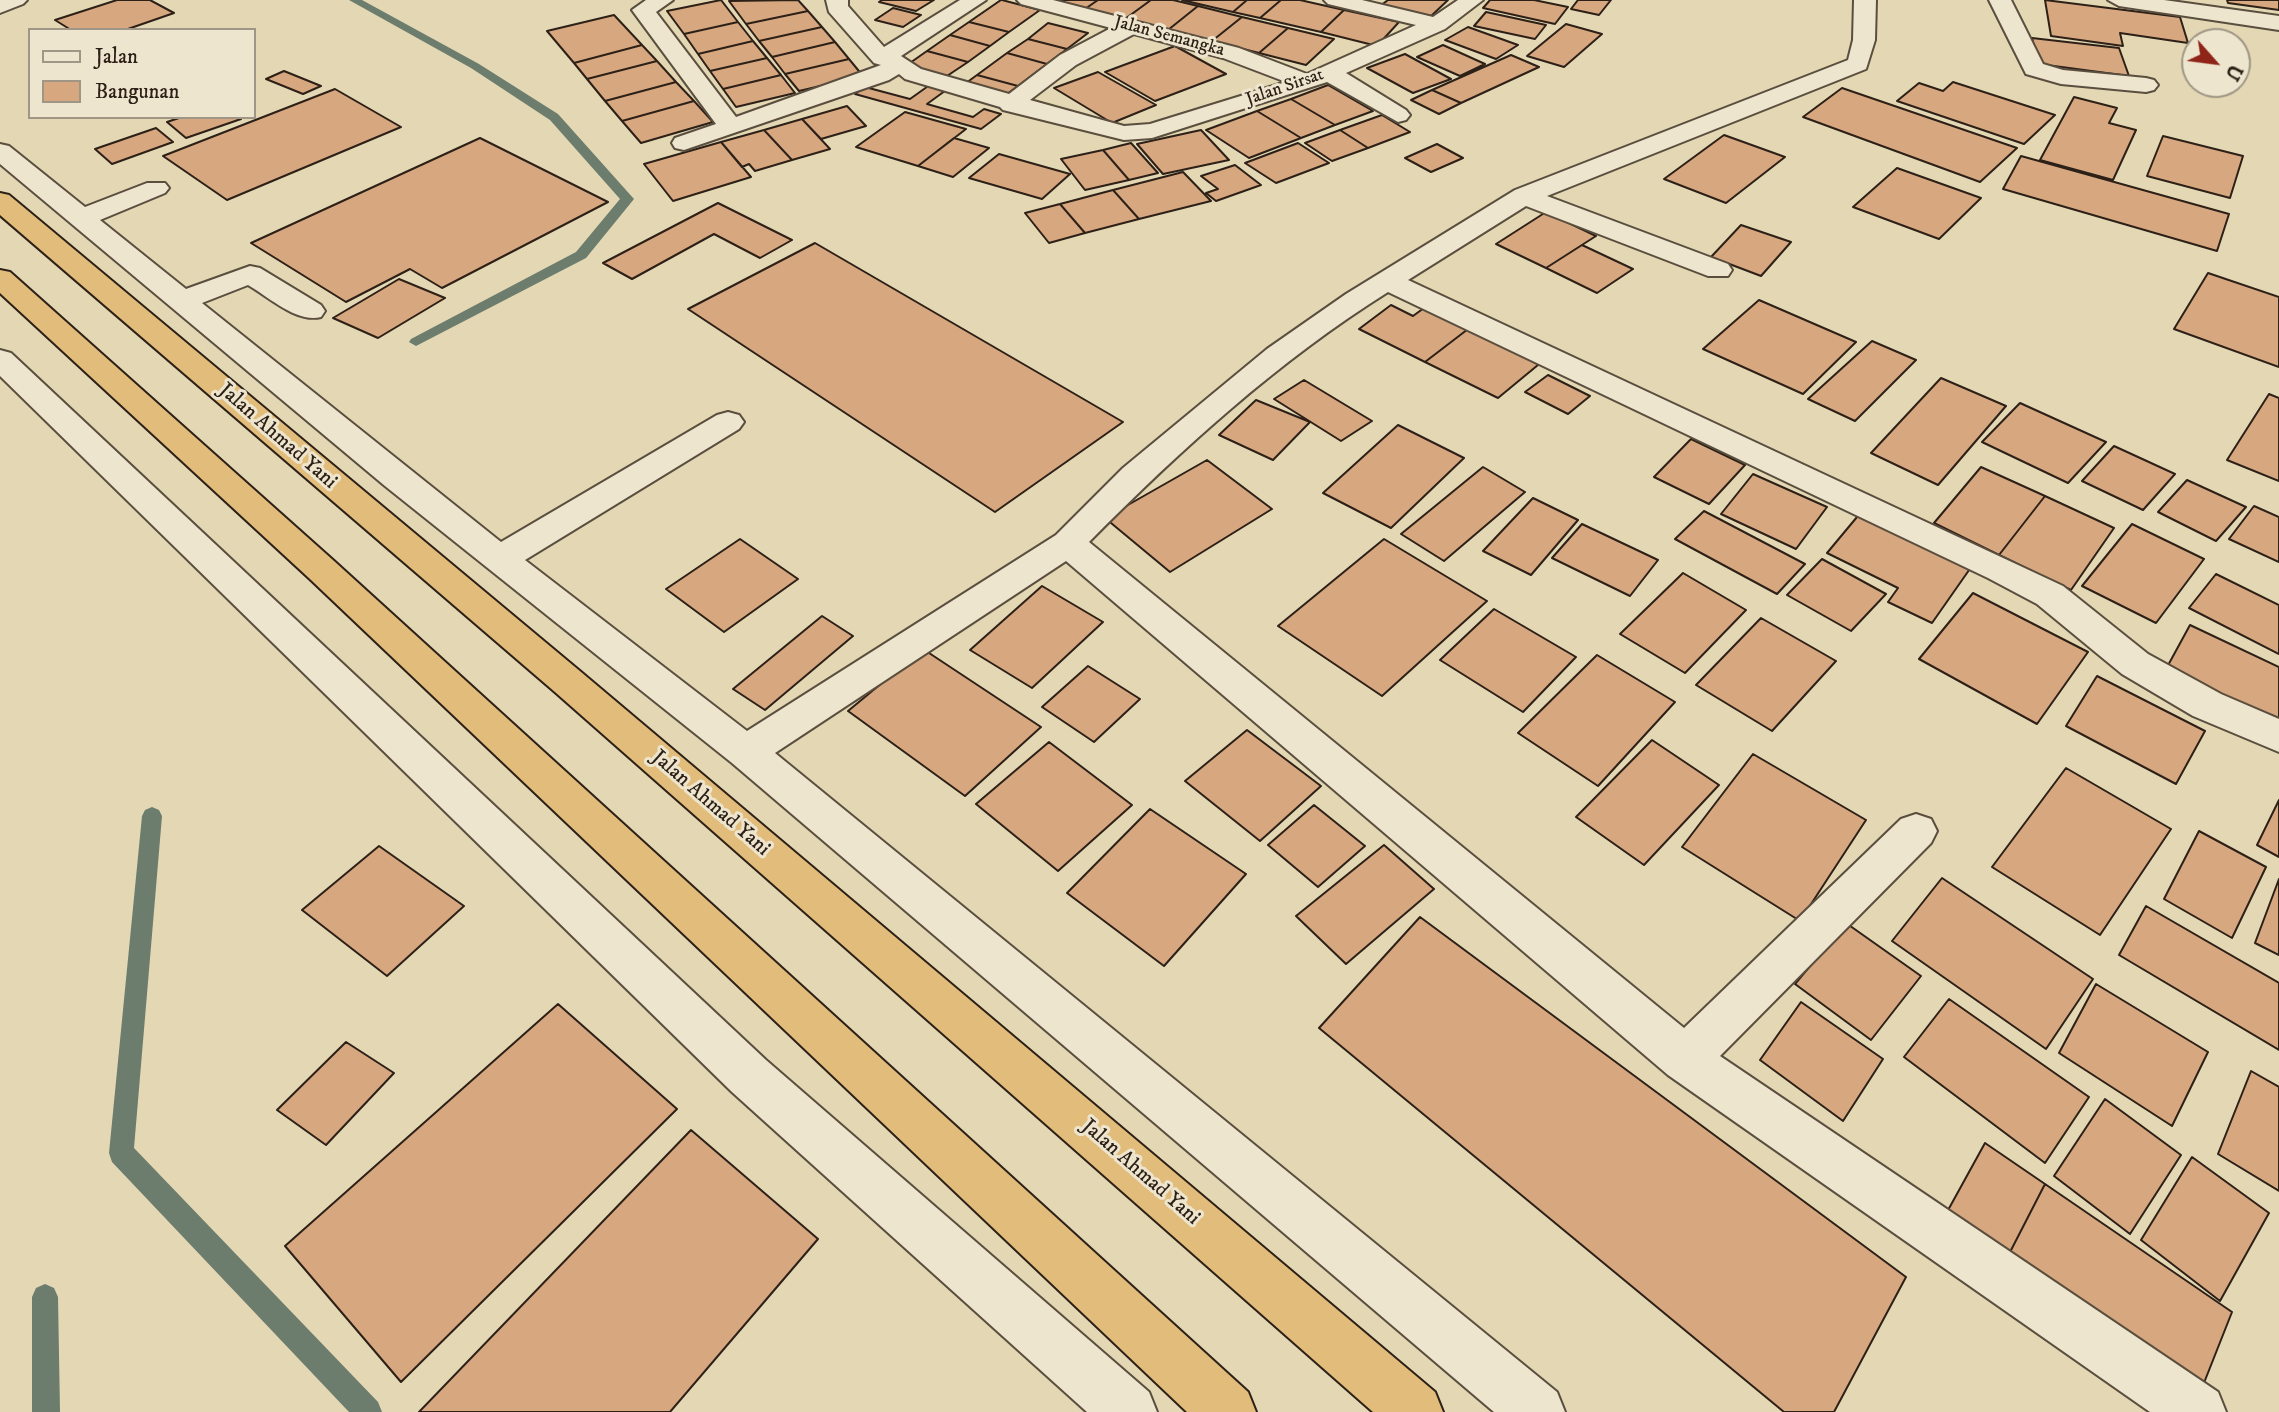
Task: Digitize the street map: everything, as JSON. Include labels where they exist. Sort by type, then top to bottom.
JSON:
[{"type":"highway","name":"Jalan Ahmad Yani","points":[[0,201],[579,691],[1415,1412]]},
{"type":"highway","points":[[0,278],[322,570],[1228,1412]]},
{"type":"street","points":[[0,7],[16,0]]},
{"type":"street","points":[[662,0],[643,10],[731,127]]},
{"type":"street","name":"Jalan Sirsat","points":[[837,0],[837,7],[891,60],[913,74],[1011,105],[1124,133],[1152,131],[1318,77],[1437,24],[1472,0]]},
{"type":"street","points":[[684,143],[881,75],[891,60],[975,0]]},
{"type":"street","name":"Jalan Semangka","points":[[1028,0],[1318,77],[1398,115]]},
{"type":"street","points":[[1335,0],[1437,24]]},
{"type":"street","points":[[746,752],[1068,543],[1135,475],[1278,355],[1387,281],[1524,196],[1858,64],[1866,30],[1864,0]]},
{"type":"street","points":[[2000,0],[2034,69],[2061,77],[2146,85]]},
{"type":"street","points":[[2124,0],[2204,6],[2279,23]]},
{"type":"street","points":[[1011,105],[1037,80],[1082,51],[1133,27]]},
{"type":"street","points":[[0,151],[499,559],[746,752],[1537,1412]]},
{"type":"street","points":[[81,218],[156,188]]},
{"type":"street","points":[[1524,196],[1718,270]]},
{"type":"street","points":[[181,301],[250,274],[311,311]]},
{"type":"street","points":[[1387,281],[2000,569],[2050,595],[2135,664],[2207,705],[2279,736]]},
{"type":"street","points":[[0,359],[749,1076],[1129,1412]]},
{"type":"street","points":[[499,559],[728,422]]},
{"type":"street","points":[[1068,543],[1191,649],[1685,1059],[2198,1412]]},
{"type":"street","points":[[1685,1059],[1916,831]]},
{"type":"building","points":[[117,0],[150,0],[174,13],[131,28],[68,28],[55,20]]},
{"type":"building","points":[[721,0],[738,22],[684,34],[667,11]]},
{"type":"building","points":[[798,0],[808,11],[746,24],[729,1]]},
{"type":"building","points":[[934,0],[916,11],[879,2]]},
{"type":"building","points":[[1001,0],[1040,10],[1009,32],[969,22]]},
{"type":"building","points":[[1050,0],[1098,0],[1085,9]]},
{"type":"building","points":[[1098,0],[1151,0],[1125,19],[1085,9]]},
{"type":"building","points":[[1151,0],[1173,0],[1198,6],[1168,30],[1125,19]]},
{"type":"building","points":[[1182,0],[1247,0],[1233,12]]},
{"type":"building","points":[[1247,0],[1281,0],[1260,18],[1233,12]]},
{"type":"building","points":[[1281,0],[1300,0],[1344,10],[1321,32],[1260,18]]},
{"type":"building","points":[[1388,0],[1448,0],[1429,18],[1380,6]]},
{"type":"building","points":[[1490,0],[1534,0],[1568,7],[1555,24],[1483,8]]},
{"type":"building","points":[[1578,0],[1611,0],[1599,15],[1571,9]]},
{"type":"building","points":[[2045,0],[2180,17],[2183,28],[2181,28],[2181,42],[2120,33],[2123,46],[2051,36]]},
{"type":"building","points":[[2227,0],[2279,0],[2279,10],[2228,3]]},
{"type":"building","points":[[1198,6],[1242,17],[1212,41],[1168,30]]},
{"type":"building","points":[[893,8],[921,15],[903,27],[875,20]]},
{"type":"building","points":[[1344,10],[1399,22],[1377,46],[1321,32]]},
{"type":"building","points":[[808,11],[822,27],[759,41],[746,24]]},
{"type":"building","points":[[1486,12],[1546,25],[1535,39],[1474,26]]},
{"type":"building","points":[[614,15],[642,45],[574,63],[547,31]]},
{"type":"building","points":[[1242,17],[1288,28],[1259,53],[1212,41]]},
{"type":"building","points":[[738,22],[753,41],[698,54],[684,34]]},
{"type":"building","points":[[969,22],[1009,32],[990,46],[950,35]]},
{"type":"building","points":[[1048,23],[1088,33],[1067,49],[1028,39]]},
{"type":"building","points":[[1566,24],[1602,34],[1564,67],[1527,56]]},
{"type":"building","points":[[822,27],[835,42],[772,57],[759,41]]},
{"type":"building","points":[[1468,27],[1518,45],[1496,59],[1445,40]]},
{"type":"building","points":[[1288,28],[1334,39],[1306,65],[1259,53]]},
{"type":"building","points":[[950,35],[990,46],[968,62],[927,51]]},
{"type":"building","points":[[2032,38],[2119,48],[2129,76],[2039,64]]},
{"type":"building","points":[[1028,39],[1067,49],[1047,64],[1007,53]]},
{"type":"building","points":[[753,41],[767,58],[710,71],[698,54]]},
{"type":"building","points":[[835,42],[849,59],[785,74],[772,57]]},
{"type":"building","points":[[642,45],[657,61],[587,79],[574,63]]},
{"type":"building","points":[[1443,45],[1485,64],[1460,76],[1417,57]]},
{"type":"building","points":[[1175,46],[1226,74],[1155,101],[1105,72]]},
{"type":"building","points":[[927,51],[968,62],[947,76],[907,65]]},
{"type":"building","points":[[1007,53],[1047,64],[1018,86],[977,75]]},
{"type":"building","points":[[1405,54],[1451,79],[1413,93],[1367,68]]},
{"type":"building","points":[[1511,55],[1539,67],[1461,103],[1432,90]]},
{"type":"building","points":[[767,58],[781,75],[723,89],[710,71]]},
{"type":"building","points":[[849,59],[863,76],[799,91],[785,74]]},
{"type":"building","points":[[657,61],[676,82],[605,101],[587,79]]},
{"type":"building","points":[[284,71],[321,86],[303,94],[266,79]]},
{"type":"building","points":[[1098,72],[1156,105],[1112,123],[1054,88]]},
{"type":"building","points":[[781,75],[795,93],[736,107],[723,89]]},
{"type":"building","points":[[977,75],[1018,86],[1003,97],[962,86]]},
{"type":"building","points":[[676,82],[694,101],[622,121],[605,101]]},
{"type":"building","points":[[1953,82],[2055,115],[2024,144],[1897,101],[1919,83],[1943,91]]},
{"type":"building","points":[[931,84],[949,88],[927,104],[973,117],[984,109],[1001,114],[981,129],[855,94],[865,87],[910,99]]},
{"type":"building","points":[[1328,85],[1373,111],[1335,125],[1291,99]]},
{"type":"building","points":[[1842,88],[2017,148],[1980,182],[1803,117]]},
{"type":"building","points":[[335,89],[401,127],[227,200],[163,156]]},
{"type":"building","points":[[1432,90],[1461,103],[1439,114],[1411,100]]},
{"type":"building","points":[[2074,97],[2117,108],[2109,123],[2136,130],[2113,180],[2040,160]]},
{"type":"building","points":[[1291,99],[1335,125],[1301,138],[1257,111]]},
{"type":"building","points":[[694,101],[713,122],[641,143],[622,121]]},
{"type":"building","points":[[847,106],[866,126],[821,139],[802,119]]},
{"type":"building","points":[[1257,111],[1301,138],[1249,158],[1206,130]]},
{"type":"building","points":[[905,112],[966,129],[918,166],[856,147]]},
{"type":"building","points":[[1382,115],[1410,132],[1368,148],[1340,130]]},
{"type":"building","points":[[176,119],[241,119],[186,138],[167,122]]},
{"type":"building","points":[[802,119],[830,149],[792,160],[764,130]]},
{"type":"building","points":[[156,128],[173,142],[112,164],[95,149]]},
{"type":"building","points":[[764,130],[792,160],[755,171],[749,164],[742,167],[721,142]]},
{"type":"building","points":[[1201,130],[1229,160],[1163,174],[1137,144]]},
{"type":"building","points":[[1340,130],[1368,148],[1332,161],[1305,143]]},
{"type":"building","points":[[1724,135],[1785,157],[1726,203],[1664,179]]},
{"type":"building","points":[[2163,136],[2243,156],[2230,198],[2147,176]]},
{"type":"building","points":[[480,138],[608,202],[442,288],[410,269],[346,302],[251,243]]},
{"type":"building","points":[[954,138],[989,148],[953,177],[918,166]]},
{"type":"building","points":[[721,142],[751,177],[673,201],[644,164]]},
{"type":"building","points":[[1131,143],[1158,173],[1129,180],[1103,150]]},
{"type":"building","points":[[1298,143],[1329,163],[1276,183],[1245,163]]},
{"type":"building","points":[[1437,144],[1463,158],[1431,172],[1405,158]]},
{"type":"building","points":[[1103,150],[1129,180],[1085,190],[1061,159]]},
{"type":"building","points":[[999,154],[1070,174],[1042,199],[969,178]]},
{"type":"building","points":[[2021,156],[2229,214],[2217,251],[2003,189]]},
{"type":"building","points":[[1235,165],[1261,185],[1216,201],[1206,193],[1218,189],[1201,176]]},
{"type":"building","points":[[1897,168],[1981,198],[1939,239],[1853,207]]},
{"type":"building","points":[[1183,172],[1211,201],[1139,219],[1113,190]]},
{"type":"building","points":[[1113,190],[1139,219],[1085,233],[1060,204]]},
{"type":"building","points":[[718,203],[792,240],[760,258],[714,234],[632,279],[603,263]]},
{"type":"building","points":[[1060,204],[1085,233],[1049,243],[1025,213]]},
{"type":"building","points":[[1546,212],[1596,236],[1546,268],[1496,244]]},
{"type":"building","points":[[1741,225],[1791,242],[1761,276],[1711,257]]},
{"type":"building","points":[[815,243],[1123,422],[995,512],[688,309]]},
{"type":"building","points":[[1582,245],[1633,269],[1597,293],[1546,268]]},
{"type":"building","points":[[2208,273],[2279,297],[2279,367],[2174,329]]},
{"type":"building","points":[[399,279],[445,298],[378,338],[333,318]]},
{"type":"building","points":[[1759,300],[1856,342],[1803,394],[1703,349]]},
{"type":"building","points":[[1391,305],[1413,316],[1428,305],[1472,326],[1425,362],[1359,329]]},
{"type":"building","points":[[1472,326],[1544,360],[1498,398],[1425,362]]},
{"type":"building","points":[[1872,341],[1916,360],[1855,421],[1808,399]]},
{"type":"building","points":[[1548,375],[1590,396],[1568,414],[1525,392]]},
{"type":"building","points":[[1941,378],[2006,406],[1938,485],[1871,453]]},
{"type":"building","points":[[1304,380],[1372,421],[1341,441],[1274,399]]},
{"type":"building","points":[[2269,394],[2279,398],[2279,481],[2227,460]]},
{"type":"building","points":[[1256,400],[1310,422],[1273,460],[1219,435]]},
{"type":"building","points":[[2020,403],[2106,442],[2068,483],[1982,442]]},
{"type":"building","points":[[1398,425],[1464,458],[1391,528],[1323,493]]},
{"type":"building","points":[[1691,439],[1745,465],[1709,504],[1654,477]]},
{"type":"building","points":[[2114,446],[2175,474],[2143,510],[2082,481]]},
{"type":"building","points":[[1207,460],[1272,509],[1170,572],[1105,518]]},
{"type":"building","points":[[1483,467],[1525,492],[1444,561],[1401,534]]},
{"type":"building","points":[[1981,467],[2045,496],[1999,555],[1934,523]]},
{"type":"building","points":[[1753,474],[1827,507],[1796,549],[1721,514]]},
{"type":"building","points":[[2187,480],[2246,507],[2216,541],[2158,512]]},
{"type":"building","points":[[2045,496],[2114,528],[2071,590],[1999,555]]},
{"type":"building","points":[[1533,498],[1578,520],[1531,575],[1483,551]]},
{"type":"building","points":[[2254,506],[2279,517],[2279,562],[2229,539]]},
{"type":"building","points":[[1704,511],[1805,564],[1777,594],[1675,539]]},
{"type":"building","points":[[1862,511],[1974,563],[1932,623],[1888,602],[1898,588],[1827,553]]},
{"type":"building","points":[[1582,524],[1658,560],[1630,596],[1552,558]]},
{"type":"building","points":[[2132,524],[2204,559],[2156,623],[2082,586]]},
{"type":"building","points":[[740,539],[798,579],[724,632],[666,589]]},
{"type":"building","points":[[1384,539],[1487,601],[1382,696],[1278,626]]},
{"type":"building","points":[[1822,559],[1886,594],[1851,631],[1787,595]]},
{"type":"building","points":[[1683,573],[1746,610],[1685,673],[1620,634]]},
{"type":"building","points":[[2216,574],[2279,605],[2279,654],[2189,608]]},
{"type":"building","points":[[1042,586],[1103,622],[1032,688],[970,650]]},
{"type":"building","points":[[1973,593],[2088,652],[2037,724],[1919,659]]},
{"type":"building","points":[[1494,609],[1576,657],[1523,712],[1440,660]]},
{"type":"building","points":[[822,616],[853,636],[765,710],[733,689]]},
{"type":"building","points":[[1761,618],[1836,661],[1772,731],[1696,685]]},
{"type":"building","points":[[2190,625],[2279,667],[2279,723],[2166,669]]},
{"type":"building","points":[[923,649],[1041,727],[965,796],[848,711]]},
{"type":"building","points":[[1597,655],[1675,702],[1598,786],[1518,733]]},
{"type":"building","points":[[1088,666],[1140,699],[1094,742],[1042,707]]},
{"type":"building","points":[[2097,676],[2205,731],[2176,784],[2066,726]]},
{"type":"building","points":[[1247,730],[1321,786],[1260,841],[1185,781]]},
{"type":"building","points":[[1652,740],[1719,785],[1644,865],[1576,817]]},
{"type":"building","points":[[1049,742],[1132,805],[1058,871],[976,804]]},
{"type":"building","points":[[1753,754],[1866,820],[1800,921],[1682,847]]},
{"type":"building","points":[[2066,768],[2171,829],[2100,935],[1992,867]]},
{"type":"building","points":[[2279,800],[2279,857],[2257,845]]},
{"type":"building","points":[[1314,805],[1365,846],[1318,887],[1268,845]]},
{"type":"building","points":[[1150,809],[1246,874],[1164,966],[1067,893]]},
{"type":"building","points":[[2199,831],[2266,867],[2232,938],[2164,899]]},
{"type":"building","points":[[1384,845],[1434,889],[1346,964],[1296,916]]},
{"type":"building","points":[[379,846],[464,906],[387,976],[302,910]]},
{"type":"building","points":[[1942,878],[2093,979],[2046,1049],[1892,941]]},
{"type":"building","points":[[2279,879],[2279,955],[2255,943]]},
{"type":"building","points":[[2146,906],[2279,983],[2279,1050],[2119,955]]},
{"type":"building","points":[[1420,917],[1906,1277],[1834,1412],[1784,1412],[1319,1028]]},
{"type":"building","points":[[1846,923],[1921,976],[1871,1040],[1795,984]]},
{"type":"building","points":[[2096,984],[2208,1052],[2172,1126],[2059,1053]]},
{"type":"building","points":[[1949,999],[2089,1097],[2045,1163],[1904,1057]]},
{"type":"building","points":[[1801,1002],[1883,1059],[1843,1121],[1760,1060]]},
{"type":"building","points":[[558,1004],[677,1109],[401,1382],[285,1246]]},
{"type":"building","points":[[346,1042],[394,1073],[326,1145],[277,1110]]},
{"type":"building","points":[[2251,1071],[2279,1087],[2279,1191],[2218,1154]]},
{"type":"building","points":[[2105,1099],[2181,1155],[2130,1234],[2054,1176]]},
{"type":"building","points":[[691,1130],[818,1239],[670,1412],[419,1412]]},
{"type":"building","points":[[1985,1143],[2045,1184],[2008,1256],[1947,1212]]},
{"type":"building","points":[[2192,1157],[2269,1213],[2220,1301],[2141,1240]]},
{"type":"building","points":[[2045,1184],[2232,1312],[2200,1393],[2008,1256]]},
{"type":"waterway","points":[[354,0],[475,66],[554,117],[627,199],[581,255],[416,342]]},
{"type":"waterway","points":[[152,816],[121,1153],[368,1412]]},
{"type":"waterway","points":[[45,1297],[46,1412]]}]
